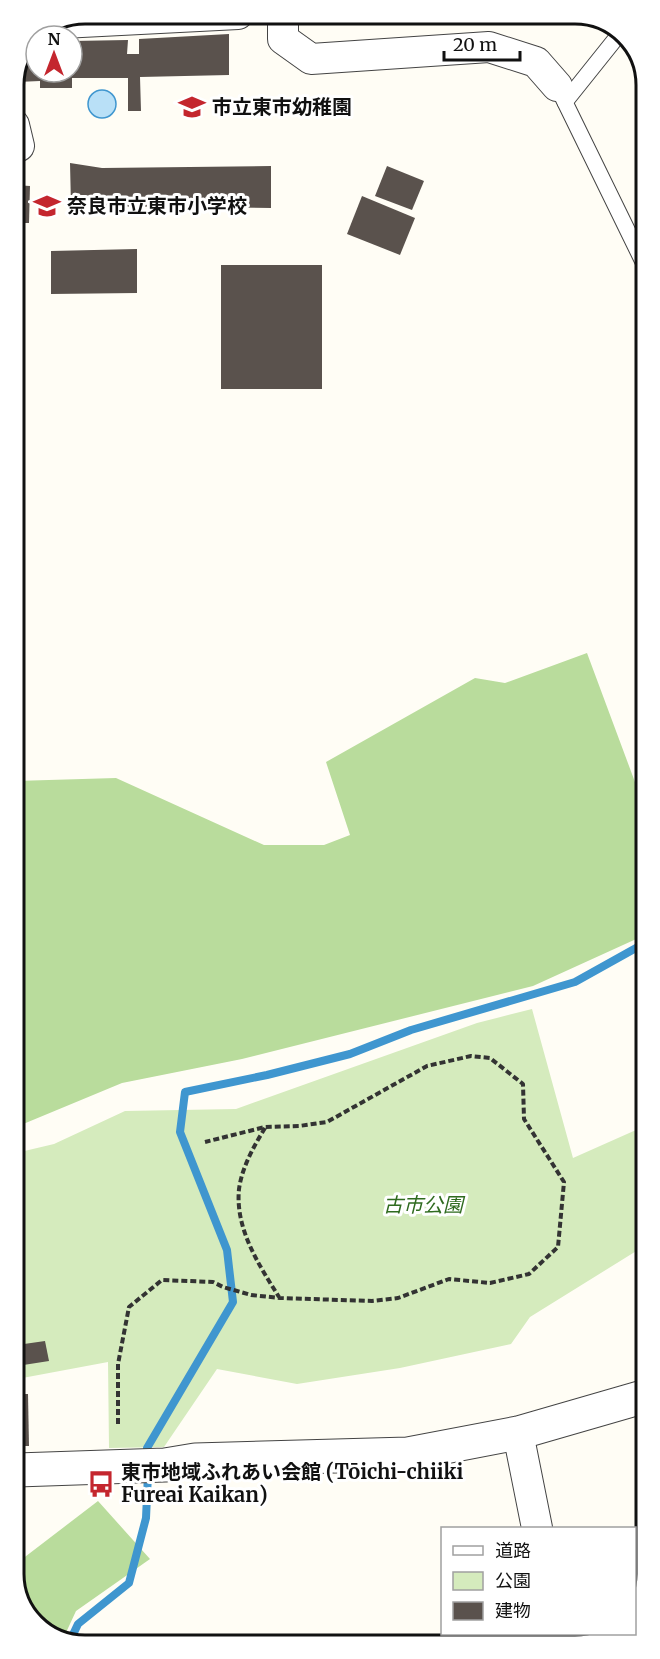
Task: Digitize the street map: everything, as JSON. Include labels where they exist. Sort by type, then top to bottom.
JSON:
[{"type":"street","points":[[283,24],[283,39],[311,59],[489,47],[536,62],[561,94]]},
{"type":"street","points":[[24,1470],[165,1465],[195,1460],[408,1454],[518,1433],[636,1399]]},
{"type":"street","points":[[518,1433],[537,1527]]},
{"type":"lane","points":[[614,39],[561,94],[636,247]]},
{"type":"path","points":[[118,1424],[118,1364],[129,1306],[162,1280],[213,1282],[251,1295],[280,1298],[372,1301],[398,1298],[449,1279],[490,1282],[529,1274],[558,1247],[564,1182],[524,1119],[523,1084],[490,1058],[471,1056],[427,1066],[327,1122],[265,1127],[205,1142]]},
{"type":"path","points":[[265,1127],[249,1155],[239,1189],[242,1225],[258,1265],[280,1298]]},
{"type":"green space","points":[[587,653],[636,785],[636,939],[533,986],[242,1059],[122,1083],[24,1124],[24,781],[116,778],[264,845],[324,845],[350,835],[326,762],[475,678],[505,683]]},
{"type":"green space","name":"古市公園","points":[[532,1009],[573,1158],[636,1130],[636,1251],[530,1317],[511,1344],[400,1368],[297,1384],[217,1369],[164,1447],[109,1448],[108,1362],[24,1378],[24,1151],[54,1144],[125,1111],[236,1109],[477,1023]]},
{"type":"green space","points":[[98,1501],[150,1559],[76,1611],[66,1632],[48,1622],[32,1604],[25,1586],[24,1558]]},
{"type":"water","points":[[102,90],[112,94],[116,104],[112,114],[102,118],[92,114],[88,104],[92,94]]},
{"type":"building","points":[[229,34],[229,75],[140,77],[141,111],[128,111],[128,78],[84,78],[84,41],[128,40],[127,54],[139,54],[139,39]]},
{"type":"building","points":[[40,84],[72,84],[72,88],[40,88]]},
{"type":"building","points":[[70,163],[102,168],[271,166],[271,208],[71,206]]},
{"type":"building","points":[[387,166],[424,181],[412,210],[375,196]]},
{"type":"building","points":[[24,186],[30,186],[29,223],[24,223]]},
{"type":"building","points":[[362,196],[415,218],[400,255],[347,234]]},
{"type":"building","points":[[137,249],[137,293],[51,294],[51,251]]},
{"type":"building","points":[[221,265],[322,265],[322,389],[221,389]]},
{"type":"building","points":[[45,1341],[49,1361],[24,1365],[24,1344]]},
{"type":"building","points":[[24,1394],[28,1394],[29,1446],[24,1446]]},
{"type":"waterway","points":[[147,1459],[147,1448],[233,1302],[227,1250],[180,1132],[185,1092],[267,1075],[350,1054],[411,1030],[575,982],[636,948]]},
{"type":"waterway","points":[[73,1634],[78,1624],[129,1583],[146,1518],[148,1474]]},
{"type":"place","name":"市立東市幼稚園","points":[[192,107]]},
{"type":"place","name":"奈良市立東市小学校","points":[[47,206]]},
{"type":"place","name":"東市地域ふれあい会館 (Tōichi-chiiki Fureai Kaikan)","points":[[101,1484]]}]
